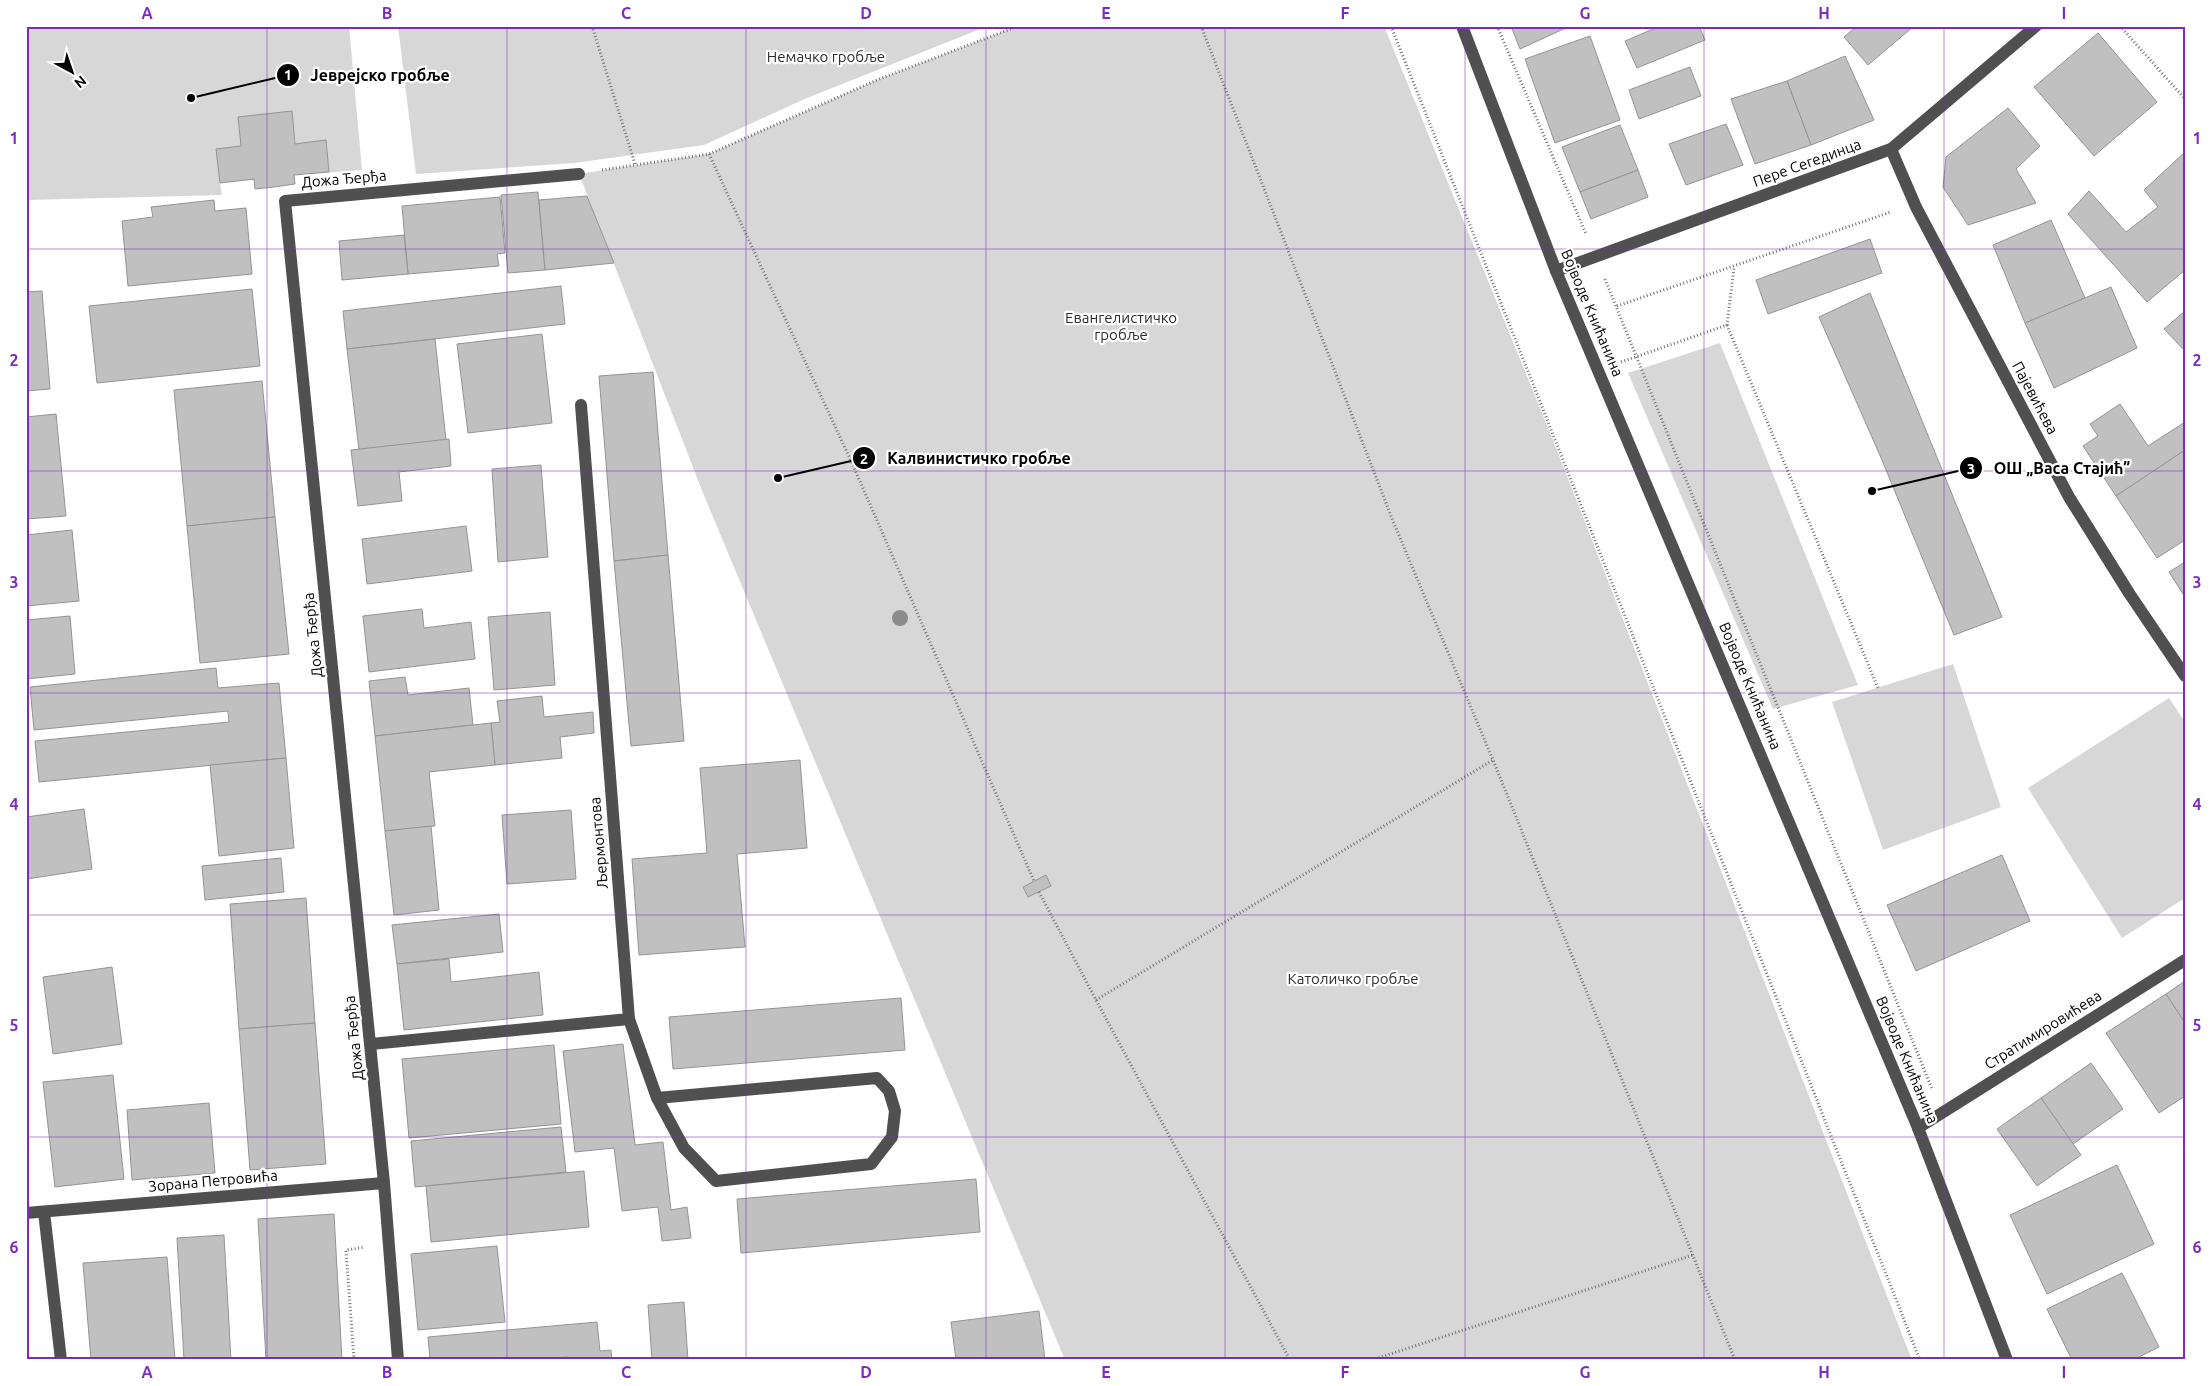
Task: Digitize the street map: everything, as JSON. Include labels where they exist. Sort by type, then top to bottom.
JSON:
[{"type":"street","name":"Војводе Книћанина","points":[[1462,26],[1556,271],[1918,1128],[2007,1360]]},
{"type":"street","name":"Пере Сегединца","points":[[1556,271],[1891,149],[2036,26]]},
{"type":"street","name":"Пајевићева","points":[[1891,149],[1916,207],[2069,497],[2128,593],[2185,676]]},
{"type":"street","name":"Дожа Ђерђа","points":[[398,1360],[371,1044],[285,201],[579,174]]},
{"type":"street","name":"Љермонтова","points":[[581,405],[629,1019],[657,1098],[684,1148],[716,1181],[871,1164],[892,1137],[895,1111],[889,1091],[877,1078],[657,1098]]},
{"type":"street","name":"Стратимировићева","points":[[1918,1128],[2185,960]]},
{"type":"street","points":[[371,1044],[629,1019]]},
{"type":"street","name":"Зорана Петровића","points":[[26,1213],[384,1183]]},
{"type":"street","points":[[44,1212],[61,1360]]},
{"type":"path","points":[[592,26],[635,164]]},
{"type":"path","points":[[579,174],[709,154],[876,80],[1018,26]]},
{"type":"path","points":[[1201,26],[1393,521],[1493,760],[1736,1360]]},
{"type":"path","points":[[1391,26],[1920,1360]]},
{"type":"path","points":[[1496,26],[1617,306],[1942,1113]]},
{"type":"path","points":[[2120,26],[2185,99]]},
{"type":"path","points":[[709,154],[852,463],[1034,881]]},
{"type":"path","points":[[1617,306],[1734,268],[1878,215]]},
{"type":"path","points":[[1734,268],[1727,325],[1878,688]]},
{"type":"path","points":[[1616,363],[1727,325]]},
{"type":"path","points":[[1096,1000],[1493,760]]},
{"type":"path","points":[[1040,892],[1290,1360]]},
{"type":"path","points":[[1372,1360],[1694,1255]]},
{"type":"green space","points":[[26,26],[349,26],[362,170],[295,175],[295,184],[255,189],[254,180],[220,183],[222,195],[26,200]]},
{"type":"green space","name":"Немачко гробље","points":[[398,26],[988,26],[807,98],[704,145],[574,163],[416,174]]},
{"type":"green space","points":[[1018,26],[1384,26],[1551,435],[1912,1360],[1065,1360],[703,493],[579,174],[709,154],[877,80]]},
{"type":"green space","points":[[1720,343],[1858,685],[1773,709],[1628,373]]},
{"type":"green space","points":[[1953,664],[2001,807],[1883,850],[1832,702]]},
{"type":"green space","points":[[2169,698],[2185,722],[2185,898],[2122,938],[2028,788]]},
{"type":"building","points":[[1511,26],[1570,26],[1520,49]]},
{"type":"building","points":[[1660,26],[1699,26],[1705,40],[1637,68],[1625,41]]},
{"type":"building","points":[[1857,26],[1914,26],[1868,65],[1844,37]]},
{"type":"building","points":[[2098,33],[2157,102],[2094,156],[2034,87]]},
{"type":"building","points":[[1590,36],[1620,120],[1555,143],[1525,59]]},
{"type":"building","points":[[1845,56],[1874,120],[1811,145],[1787,81]]},
{"type":"building","points":[[1690,67],[1701,96],[1639,119],[1629,90]]},
{"type":"building","points":[[1787,81],[1811,145],[1755,164],[1731,99]]},
{"type":"building","points":[[2008,108],[2040,146],[2016,169],[2036,203],[1968,225],[1943,187],[1946,157]]},
{"type":"building","points":[[292,111],[295,144],[326,140],[329,172],[294,175],[295,184],[255,189],[254,179],[220,183],[216,149],[241,146],[238,117]]},
{"type":"building","points":[[1726,124],[1743,165],[1686,185],[1669,144]]},
{"type":"building","points":[[1620,125],[1638,170],[1580,192],[1562,147]]},
{"type":"building","points":[[2185,152],[2185,270],[2147,302],[2068,214],[2089,191],[2126,232],[2158,207],[2144,190]]},
{"type":"building","points":[[1638,170],[1648,197],[1591,219],[1580,192]]},
{"type":"building","points":[[538,192],[545,270],[508,273],[501,195]]},
{"type":"building","points":[[587,196],[614,263],[545,270],[539,200]]},
{"type":"building","points":[[500,197],[505,253],[497,254],[499,266],[408,274],[402,206]]},
{"type":"building","points":[[214,200],[215,211],[246,208],[252,274],[128,286],[122,221],[153,217],[151,207]]},
{"type":"building","points":[[2051,220],[2085,298],[2025,323],[1993,245]]},
{"type":"building","points":[[404,235],[408,274],[342,280],[339,241]]},
{"type":"building","points":[[1870,239],[1882,273],[1768,314],[1756,280]]},
{"type":"building","points":[[561,286],[565,324],[347,349],[343,311]]},
{"type":"building","points":[[2111,287],[2137,348],[2054,388],[2025,323]]},
{"type":"building","points":[[252,289],[260,366],[97,383],[89,306]]},
{"type":"building","points":[[42,291],[50,389],[26,391],[26,292]]},
{"type":"building","points":[[1870,293],[2002,617],[1954,635],[1882,460],[1819,317]]},
{"type":"building","points":[[2185,311],[2185,351],[2164,329]]},
{"type":"building","points":[[542,334],[552,423],[468,433],[457,344]]},
{"type":"building","points":[[435,339],[446,440],[359,450],[347,349]]},
{"type":"building","points":[[653,372],[668,555],[614,561],[599,376]]},
{"type":"building","points":[[262,381],[275,517],[187,526],[174,390]]},
{"type":"building","points":[[2120,404],[2148,446],[2185,422],[2185,450],[2116,496],[2083,446],[2098,436],[2090,424]]},
{"type":"building","points":[[56,414],[66,516],[26,519],[26,417]]},
{"type":"building","points":[[449,439],[451,466],[399,472],[402,501],[358,506],[351,450]]},
{"type":"building","points":[[2185,450],[2185,540],[2157,558],[2116,496]]},
{"type":"building","points":[[541,465],[548,557],[498,562],[492,469]]},
{"type":"building","points":[[275,517],[289,654],[200,663],[187,526]]},
{"type":"building","points":[[466,526],[472,571],[367,584],[362,539]]},
{"type":"building","points":[[72,530],[79,601],[26,606],[26,535]]},
{"type":"building","points":[[668,555],[684,741],[631,746],[614,561]]},
{"type":"building","points":[[2185,562],[2185,597],[2169,572]]},
{"type":"building","points":[[422,609],[424,628],[471,622],[475,659],[369,672],[363,616]]},
{"type":"building","points":[[550,612],[555,685],[494,690],[488,617]]},
{"type":"building","points":[[70,616],[75,674],[26,679],[26,620]]},
{"type":"building","points":[[216,668],[218,688],[279,683],[286,758],[39,782],[35,741],[229,722],[228,711],[34,730],[30,687]]},
{"type":"building","points":[[405,677],[408,695],[469,688],[473,725],[375,736],[369,681]]},
{"type":"building","points":[[542,696],[544,717],[593,712],[594,733],[560,737],[562,758],[495,765],[491,723],[500,722],[497,701]]},
{"type":"building","points":[[491,723],[495,765],[429,772],[435,826],[385,831],[375,736]]},
{"type":"building","points":[[286,758],[294,848],[219,856],[210,765]]},
{"type":"building","points":[[800,760],[807,848],[737,854],[745,947],[639,955],[632,859],[707,853],[700,768]]},
{"type":"building","points":[[84,809],[92,869],[27,879],[26,817]]},
{"type":"building","points":[[571,810],[576,879],[507,884],[502,815]]},
{"type":"building","points":[[431,826],[439,910],[394,915],[385,831]]},
{"type":"building","points":[[2002,855],[2030,921],[1916,971],[1887,905]]},
{"type":"building","points":[[281,858],[284,892],[205,900],[202,866]]},
{"type":"building","points":[[1046,875],[1051,886],[1028,897],[1023,887]]},
{"type":"building","points":[[306,898],[315,1023],[239,1029],[230,904]]},
{"type":"building","points":[[499,914],[503,952],[397,964],[392,925]]},
{"type":"building","points":[[449,959],[451,982],[539,972],[543,1015],[404,1030],[397,964]]},
{"type":"building","points":[[112,967],[122,1044],[53,1054],[43,977]]},
{"type":"building","points":[[2185,981],[2185,1023],[2166,994]]},
{"type":"building","points":[[2166,994],[2185,1023],[2185,1096],[2159,1113],[2106,1033]]},
{"type":"building","points":[[901,998],[905,1050],[673,1069],[669,1017]]},
{"type":"building","points":[[315,1023],[326,1164],[250,1170],[239,1029]]},
{"type":"building","points":[[623,1044],[635,1145],[663,1142],[671,1210],[687,1207],[691,1238],[662,1241],[658,1207],[622,1211],[614,1148],[575,1152],[563,1051]]},
{"type":"building","points":[[554,1045],[561,1124],[409,1138],[402,1059]]},
{"type":"building","points":[[2091,1063],[2123,1109],[2073,1144],[2041,1098]]},
{"type":"building","points":[[113,1075],[124,1179],[55,1187],[43,1082]]},
{"type":"building","points":[[2041,1098],[2081,1155],[2037,1186],[1997,1129]]},
{"type":"building","points":[[209,1103],[215,1173],[132,1180],[127,1110]]},
{"type":"building","points":[[561,1127],[566,1172],[415,1187],[411,1141]]},
{"type":"building","points":[[2117,1165],[2154,1244],[2047,1294],[2010,1215]]},
{"type":"building","points":[[584,1171],[589,1227],[431,1242],[426,1186]]},
{"type":"building","points":[[976,1179],[980,1232],[741,1253],[737,1199]]},
{"type":"building","points":[[334,1214],[342,1360],[266,1360],[258,1219]]},
{"type":"building","points":[[224,1235],[231,1360],[184,1360],[177,1238]]},
{"type":"building","points":[[497,1246],[505,1322],[418,1330],[411,1254]]},
{"type":"building","points":[[167,1257],[175,1360],[91,1360],[83,1263]]},
{"type":"building","points":[[2122,1273],[2159,1347],[2133,1360],[2072,1360],[2047,1309]]},
{"type":"building","points":[[684,1302],[688,1360],[652,1360],[648,1305]]},
{"type":"building","points":[[1039,1311],[1045,1360],[956,1360],[951,1322]]},
{"type":"building","points":[[597,1322],[600,1351],[611,1350],[612,1360],[568,1360],[568,1357],[540,1360],[430,1360],[428,1337]]},
{"type":"place","name":"Јеврејско гробље","points":[[191,98]]},
{"type":"place","name":"Калвинистичко гробље","points":[[778,478]]},
{"type":"place","name":"ОШ „Васа Стајић”","points":[[1872,491]]},
{"type":"park label","name":"Евангелистичко гробље","points":[[1121,326]]},
{"type":"park label","name":"Католичко гробље","points":[[1353,979]]}]
